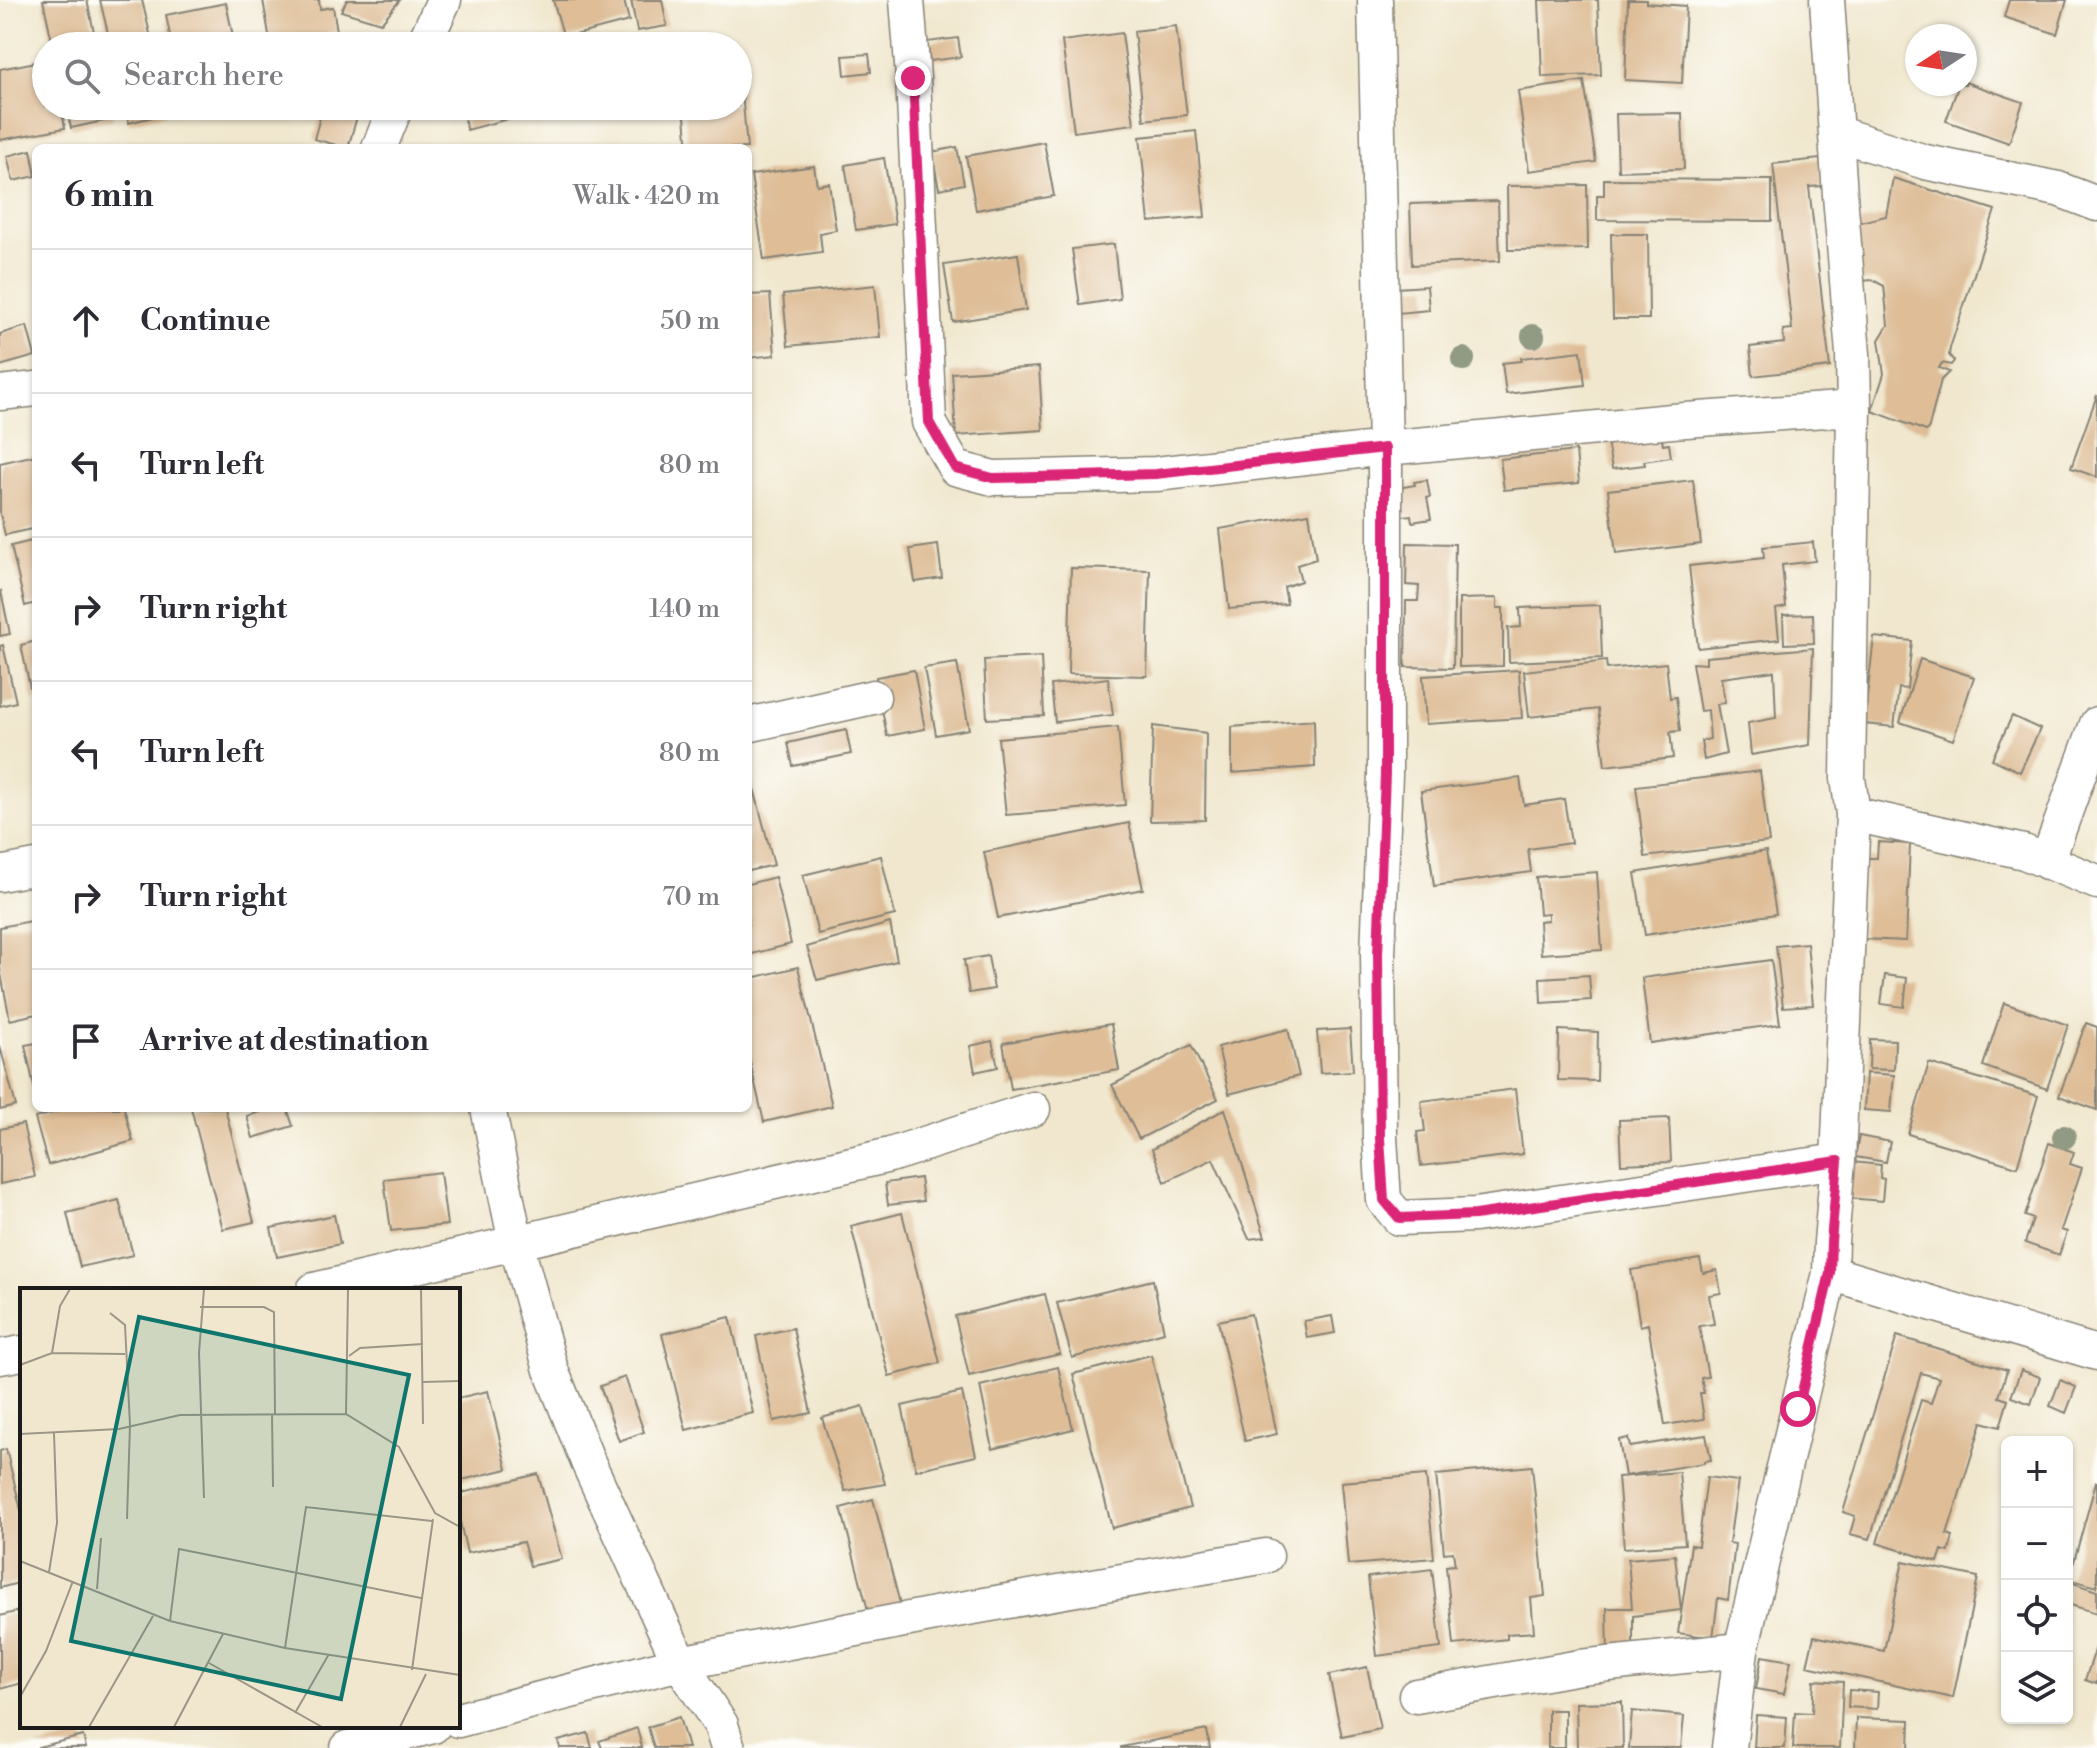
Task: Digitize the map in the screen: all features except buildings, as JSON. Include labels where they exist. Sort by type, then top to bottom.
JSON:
[{"type":"street","points":[[429,32],[444,0]]},
{"type":"street","points":[[907,0],[929,422],[955,468],[993,478],[1156,474],[1385,448],[1672,421],[1854,408]]},
{"type":"street","points":[[1375,0],[1385,448],[1385,774],[1378,954],[1380,1138],[1384,1200],[1399,1218],[1475,1215],[1838,1161]]},
{"type":"street","points":[[1729,1748],[1741,1650],[1830,1273],[1838,1161],[1853,814],[1848,778],[1854,408],[1827,0]]},
{"type":"street","points":[[380,144],[390,120]]},
{"type":"street","points":[[1836,133],[1925,162],[2058,189],[2097,204]]},
{"type":"street","points":[[0,393],[32,389]]},
{"type":"street","points":[[752,724],[873,697]]},
{"type":"street","points":[[2047,862],[2097,724]]},
{"type":"street","points":[[1853,814],[2024,852],[2097,882]]},
{"type":"street","points":[[0,874],[32,868]]},
{"type":"street","points":[[323,1288],[890,1155],[1033,1109]]},
{"type":"street","points":[[489,1112],[516,1243],[551,1370],[588,1462],[680,1663],[721,1725],[728,1748]]},
{"type":"street","points":[[1830,1273],[2097,1353]]},
{"type":"street","points":[[0,1357],[20,1353]]},
{"type":"street","points":[[460,1719],[680,1663],[956,1610],[1266,1556]]},
{"type":"street","points":[[1416,1696],[1580,1667],[1741,1650]]},
{"type":"street","points":[[348,1748],[425,1728]]},
{"type":"route","points":[[913,78],[929,422],[955,468],[993,478],[1156,474],[1385,448],[1385,774],[1378,954],[1380,1138],[1384,1200],[1399,1218],[1475,1215],[1838,1161],[1830,1273],[1798,1409]]}]
